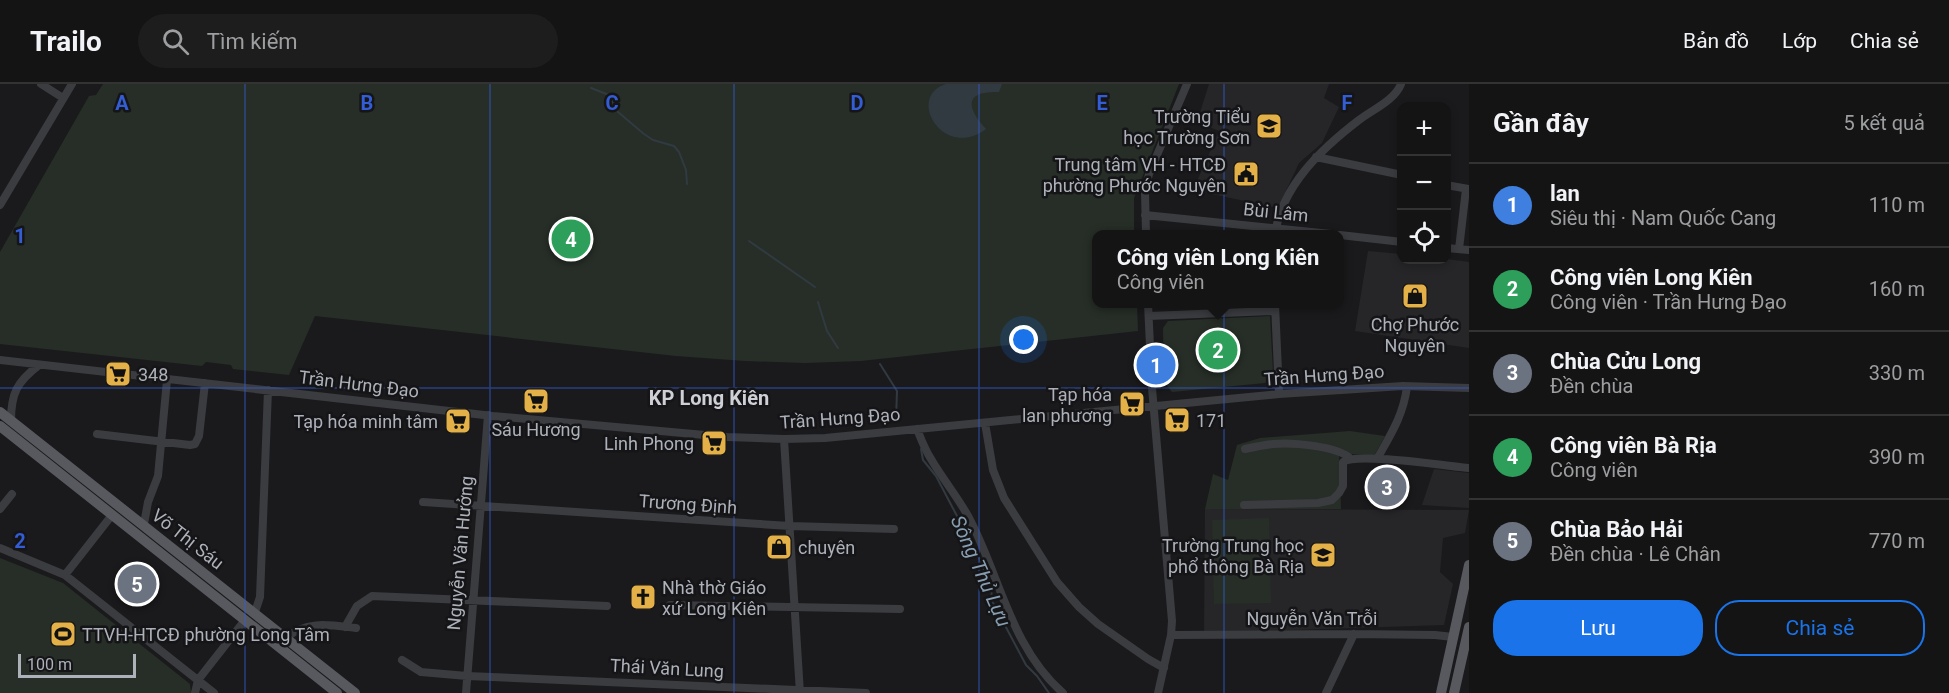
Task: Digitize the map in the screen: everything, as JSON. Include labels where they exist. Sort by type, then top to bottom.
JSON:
[{"type":"main road","name":"Võ Thị Sáu","points":[[0,412],[355,693]]},
{"type":"main road","name":"Võ Thị Sáu","points":[[0,426],[337,693]]},
{"type":"main road","points":[[1441,693],[1469,565]]},
{"type":"main road","points":[[1454,693],[1468,641],[1469,627]]},
{"type":"street","points":[[41,84],[63,98]]},
{"type":"street","points":[[0,205],[72,84]]},
{"type":"street","points":[[1146,230],[1144,192],[1149,174],[1187,84]]},
{"type":"street","points":[[1275,230],[1290,191],[1298,178],[1316,158],[1358,121],[1395,94],[1401,84]]},
{"type":"street","points":[[1316,158],[1397,174]]},
{"type":"street","points":[[1451,186],[1467,189],[1464,250]]},
{"type":"street","name":"Bùi Lâm","points":[[1145,215],[1267,230]]},
{"type":"street","points":[[1344,235],[1397,242]]},
{"type":"street","points":[[1148,308],[1172,621],[1158,693]]},
{"type":"street","points":[[1149,316],[1261,308]]},
{"type":"street","points":[[1275,308],[1279,394]]},
{"type":"street","name":"Trần Hưng Đạo","points":[[0,360],[488,416],[727,437],[784,439],[825,438],[1279,394],[1407,387],[1469,388]]},
{"type":"street","points":[[10,421],[14,392],[27,374],[39,365]]},
{"type":"street","points":[[144,524],[148,502],[158,476],[167,380]]},
{"type":"street","points":[[97,434],[190,445],[198,441],[205,383]]},
{"type":"street","points":[[1377,459],[1399,421],[1405,404],[1407,387]]},
{"type":"street","points":[[255,612],[260,597],[268,390]]},
{"type":"street","name":"Nguyễn Văn Hưởng","points":[[466,693],[488,416]]},
{"type":"street","points":[[985,423],[993,470],[1004,498],[1057,582],[1098,624],[1164,668]]},
{"type":"street","points":[[917,429],[929,457],[968,516],[1006,609],[1033,661],[1049,681],[1063,693]]},
{"type":"street","points":[[784,439],[800,692]]},
{"type":"street","points":[[1245,449],[1275,443],[1289,444],[1338,450],[1350,459]]},
{"type":"street","points":[[1244,505],[1318,503],[1332,500],[1343,486],[1344,462],[1350,459],[1377,459],[1469,468]]},
{"type":"street","points":[[0,509],[12,494]]},
{"type":"street","name":"Trương Định","points":[[423,502],[655,519],[894,529]]},
{"type":"street","points":[[65,575],[112,515]]},
{"type":"street","points":[[0,548],[65,575],[214,693]]},
{"type":"street","points":[[345,627],[357,606],[372,597],[608,606]]},
{"type":"street","points":[[670,605],[900,609]]},
{"type":"street","points":[[195,693],[198,680],[245,620]]},
{"type":"street","points":[[286,638],[296,629],[310,625],[356,628]]},
{"type":"street","points":[[1326,693],[1354,634]]},
{"type":"street","name":"Nguyễn Văn Trỗi","points":[[1171,635],[1354,634],[1453,637]]},
{"type":"street","name":"Thái Văn Lung","points":[[402,660],[421,672],[467,676],[800,692],[866,693]]},
{"type":"shaded area","points":[[103,84],[1179,84],[1134,198],[1134,230],[1092,230],[1092,308],[1137,308],[1138,331],[861,361],[805,363],[676,356],[315,316],[289,375],[233,369],[231,365],[206,362],[202,366],[0,344],[0,252],[89,96],[96,95]]},
{"type":"shaded area","points":[[946,84],[1002,84],[999,92],[979,94],[972,102],[975,114],[986,129],[971,137],[956,137],[944,132],[935,123],[930,112],[929,101],[934,91]]},
{"type":"shaded area","name":"Trường Tiểu học Trường Sơn","points":[[1209,84],[1329,84],[1324,98],[1339,107],[1322,143],[1299,163],[1278,208],[1193,190],[1219,131],[1197,122]]},
{"type":"shaded area","name":"Chợ Phước Nguyên","points":[[1368,251],[1397,254],[1397,264],[1451,264],[1451,260],[1469,262],[1469,348],[1355,331]]},
{"type":"shaded area","points":[[1270,316],[1273,372],[1265,383],[1172,392],[1164,382],[1163,328],[1168,321]]},
{"type":"shaded area","points":[[1350,431],[1385,436],[1374,456],[1339,453],[1341,509],[1205,509],[1213,474],[1228,480],[1237,445],[1260,438]]},
{"type":"shaded area","points":[[1434,469],[1469,473],[1469,508],[1422,505]]},
{"type":"shaded area","name":"Trường Trung học phổ thông Bà Rịa","points":[[1205,509],[1469,510],[1465,533],[1443,538],[1440,572],[1453,584],[1444,625],[1204,633]]},
{"type":"shaded area","points":[[1269,518],[1271,603],[1214,604],[1212,520]]},
{"type":"shaded area","name":"TTVH-HTCĐ phường Long Tâm","points":[[0,558],[63,583],[190,684],[191,693],[0,693]]},
{"type":"waterway","name":"Sông Thủ Lựu","points":[[591,88],[609,95],[618,112],[644,134],[653,140],[674,146],[686,170],[687,184]]},
{"type":"waterway","name":"Sông Thủ Lựu","points":[[749,241],[815,287]]},
{"type":"waterway","name":"Sông Thủ Lựu","points":[[818,302],[827,331],[838,348]]},
{"type":"waterway","name":"Sông Thủ Lựu","points":[[880,364],[897,391],[896,420]]},
{"type":"waterway","name":"Sông Thủ Lựu","points":[[921,449],[923,460],[936,476],[978,556],[991,585],[992,601],[1026,665],[1049,693]]},
{"type":"place","name":"Trường Tiểu học Trường Sơn","points":[[1269,126]]},
{"type":"place","name":"Trung tâm VH - HTCĐ phường Phước Nguyên","points":[[1246,174]]},
{"type":"place","name":"Công viên Bà Rịa","points":[[571,239]]},
{"type":"place","name":"Chợ Phước Nguyên","points":[[1415,296]]},
{"type":"place","name":"Công viên Long Kiên","points":[[1218,350]]},
{"type":"place","name":"lan","points":[[1156,365]]},
{"type":"place","name":"348","points":[[118,374]]},
{"type":"place","name":"Sáu Hương","points":[[536,401]]},
{"type":"place","name":"Tạp hóa lan phương","points":[[1132,404]]},
{"type":"place","name":"171","points":[[1177,420]]},
{"type":"place","name":"Tạp hóa minh tâm","points":[[458,421]]},
{"type":"place","name":"Linh Phong","points":[[714,443]]},
{"type":"place","name":"Chùa Cửu Long","points":[[1387,487]]},
{"type":"place","name":"chuyên","points":[[779,547]]},
{"type":"place","name":"Trường Trung học phổ thông Bà Rịa","points":[[1323,555]]},
{"type":"place","name":"Chùa Bảo Hải","points":[[137,584]]},
{"type":"place","name":"Nhà thờ Giáo xứ Long Kiên","points":[[643,597]]},
{"type":"place","name":"TTVH-HTCĐ phường Long Tâm","points":[[63,634]]},
{"type":"district","name":"KP Long Kiên","points":[[709,398]]}]
